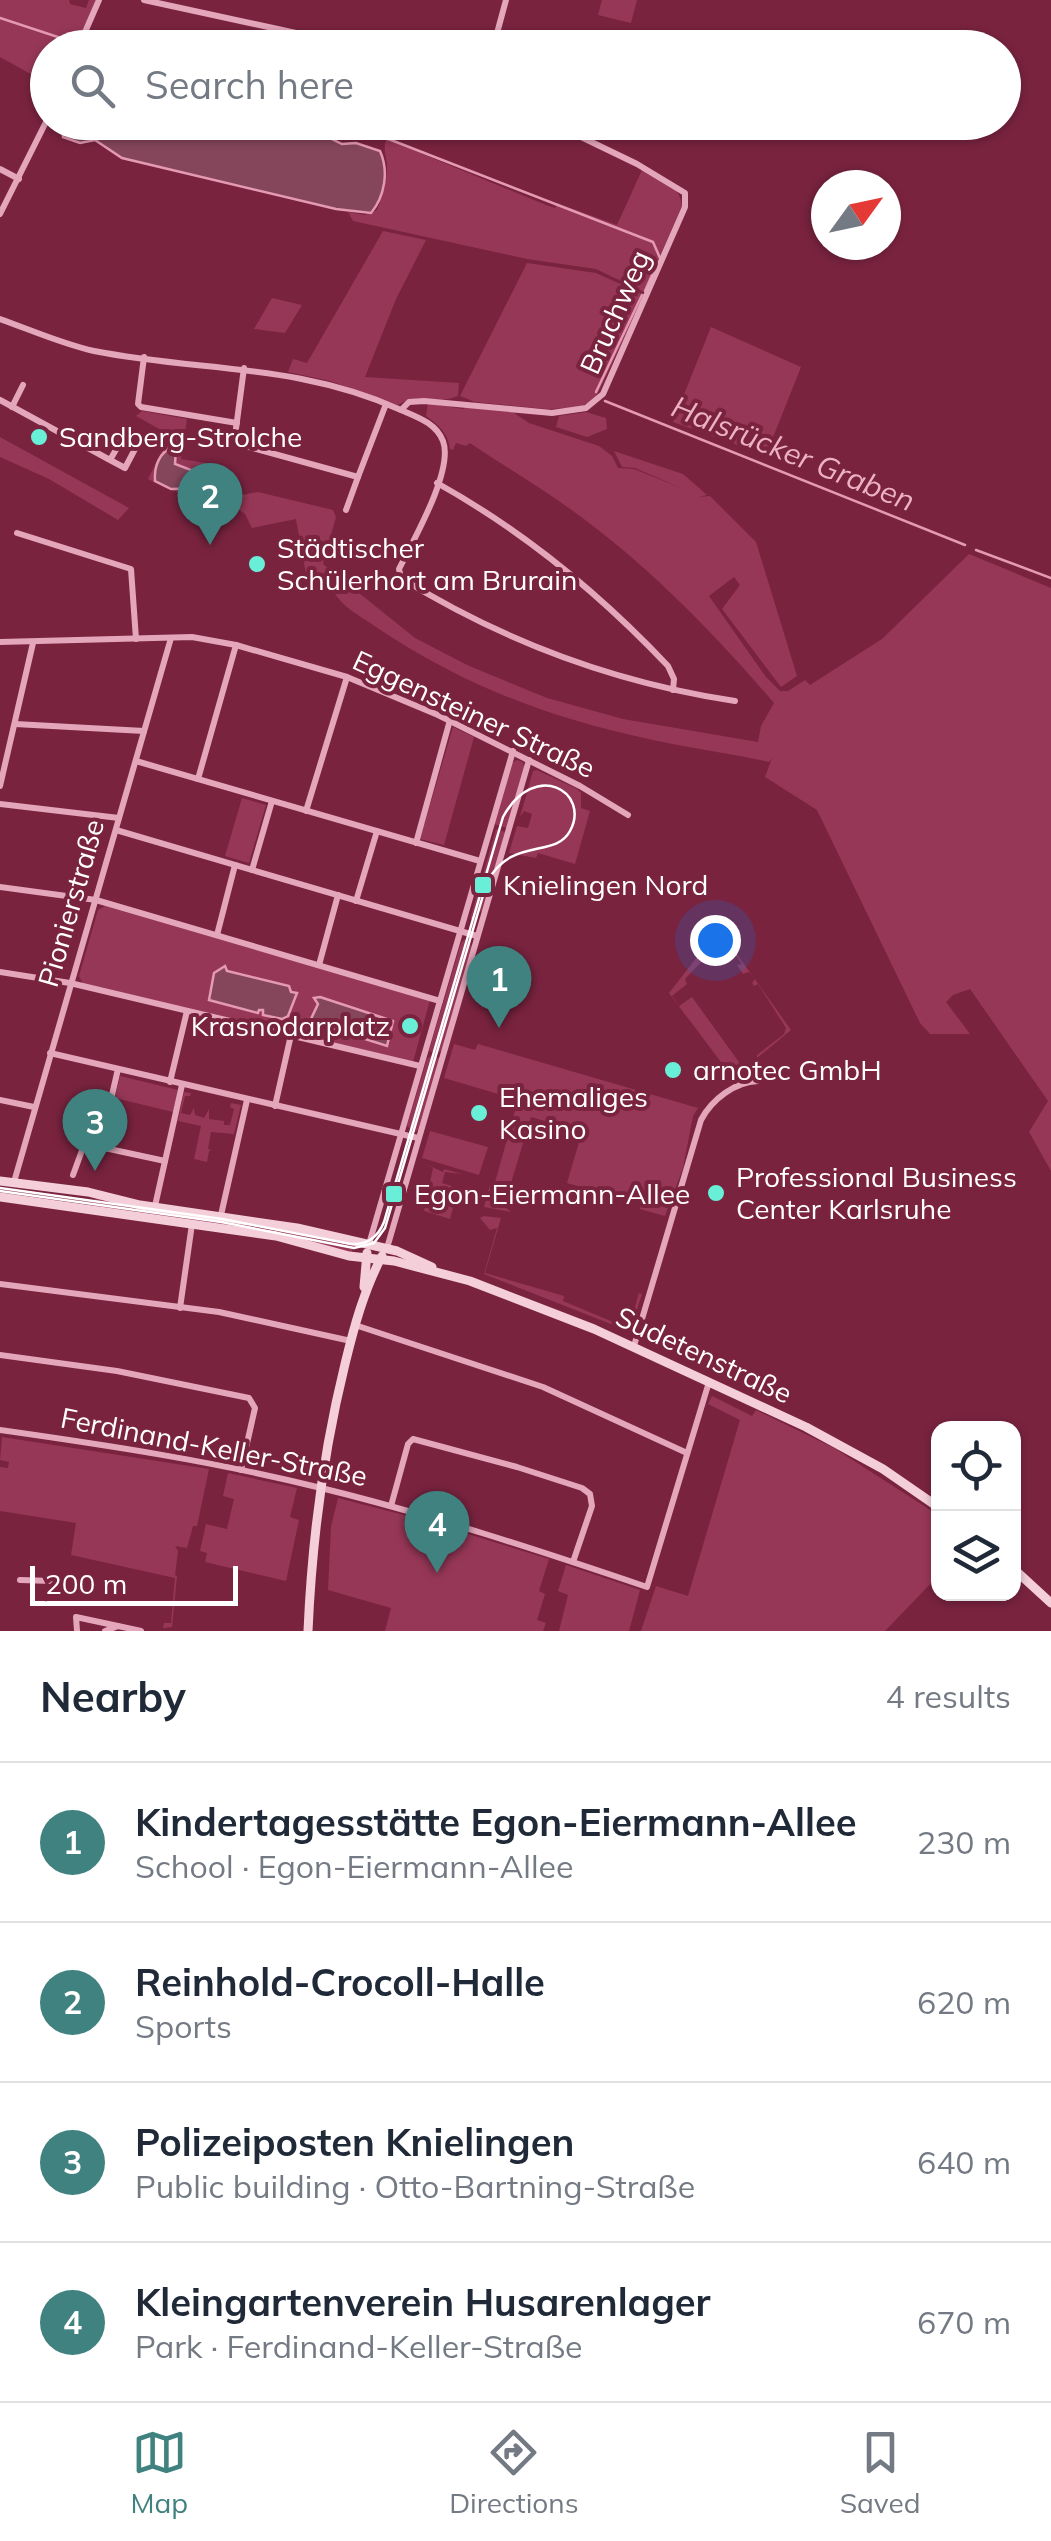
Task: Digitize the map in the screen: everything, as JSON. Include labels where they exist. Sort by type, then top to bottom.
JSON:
[{"type":"main road","name":"Sudetenstraße","points":[[0,1181],[221,1215],[422,1261],[438,1271],[634,1346],[848,1450],[931,1503]]},
{"type":"main road","points":[[6,1198],[14,1182]]},
{"type":"main road","name":"Sudetenstraße","points":[[6,1198],[276,1236],[366,1258],[383,1254]]},
{"type":"main road","points":[[364,1295],[368,1246]]},
{"type":"main road","points":[[308,1631],[319,1488],[355,1324],[383,1254]]},
{"type":"main road","points":[[1021,1576],[1051,1604]]},
{"type":"street","points":[[86,30],[98,0]]},
{"type":"street","points":[[144,0],[282,30]]},
{"type":"street","points":[[498,30],[506,0]]},
{"type":"street","points":[[1,208],[38,140]]},
{"type":"street","name":"Bruchweg","points":[[400,410],[418,400],[568,411],[593,404],[606,388],[685,207],[685,193],[587,140]]},
{"type":"street","points":[[0,168],[19,179]]},
{"type":"street","points":[[0,319],[94,350],[244,368],[321,382],[386,404],[434,426],[445,448],[444,465],[399,569],[401,578],[513,638],[594,669],[735,701]]},
{"type":"street","points":[[144,357],[138,404],[237,423]]},
{"type":"street","points":[[244,368],[235,439],[241,446],[291,456],[358,477]]},
{"type":"street","points":[[12,407],[23,385]]},
{"type":"street","points":[[0,400],[110,460]]},
{"type":"street","points":[[346,510],[386,404]]},
{"type":"street","points":[[438,483],[530,542],[599,598],[668,666],[674,690]]},
{"type":"street","points":[[17,534],[131,570],[136,639]]},
{"type":"street","name":"Eggensteiner Straße","points":[[0,642],[172,638],[210,639],[236,645],[347,677],[450,720],[628,815]]},
{"type":"street","name":"Pionierstraße","points":[[14,1182],[172,638]]},
{"type":"street","points":[[0,786],[33,643]]},
{"type":"street","points":[[198,779],[236,645]]},
{"type":"street","points":[[306,811],[347,677]]},
{"type":"street","points":[[416,842],[450,720]]},
{"type":"street","points":[[15,724],[144,731]]},
{"type":"street","points":[[368,1246],[512,751]]},
{"type":"street","points":[[383,1254],[530,760]]},
{"type":"street","points":[[136,761],[480,862]]},
{"type":"street","points":[[252,870],[272,801]]},
{"type":"street","points":[[0,804],[120,818]]},
{"type":"street","points":[[116,830],[477,936]]},
{"type":"street","points":[[356,901],[376,831]]},
{"type":"street","points":[[217,936],[235,865]]},
{"type":"street","points":[[0,887],[96,900],[440,1001]]},
{"type":"street","points":[[319,966],[338,895]]},
{"type":"street","points":[[0,972],[70,983],[420,1066]]},
{"type":"street","points":[[170,1082],[188,1011]]},
{"type":"street","points":[[275,1106],[291,1035]]},
{"type":"street","points":[[50,1053],[418,1138]]},
{"type":"street","points":[[100,1146],[118,1069]]},
{"type":"street","points":[[634,1346],[701,1120],[741,1081],[758,1080]]},
{"type":"street","points":[[155,1206],[182,1084]]},
{"type":"street","points":[[0,1100],[34,1107]]},
{"type":"street","points":[[221,1215],[247,1100]]},
{"type":"street","points":[[73,1175],[84,1145],[164,1161]]},
{"type":"street","points":[[180,1308],[192,1223]]},
{"type":"street","points":[[0,1284],[245,1317],[351,1341]]},
{"type":"street","points":[[355,1324],[552,1390],[687,1452],[709,1382]]},
{"type":"street","points":[[0,1355],[117,1371],[249,1398],[255,1408],[242,1470]]},
{"type":"street","name":"Ferdinand-Keller-Straße","points":[[0,1430],[123,1448],[319,1488],[390,1506],[646,1587],[687,1452]]},
{"type":"street","points":[[390,1506],[408,1444],[416,1438],[517,1466],[590,1494],[592,1506],[573,1562]]},
{"type":"street","points":[[20,1580],[53,1581],[58,1594]]},
{"type":"street","points":[[77,1631],[76,1618],[140,1631]]},
{"type":"street","points":[[105,1631],[118,1626]]},
{"type":"shaded area","points":[[0,0],[69,0],[70,4],[86,8],[89,0],[96,0],[83,30],[30,30],[30,74],[0,57]]},
{"type":"shaded area","points":[[602,0],[637,0],[631,23],[598,15]]},
{"type":"shaded area","points":[[95,140],[334,140],[380,151],[384,183],[371,213],[336,209],[122,158]]},
{"type":"shaded area","points":[[388,140],[546,205],[555,208],[557,203],[617,225],[642,170],[673,187],[682,206],[644,292],[596,269],[527,259],[353,221],[348,212],[365,215],[377,210],[387,176],[385,149]]},
{"type":"shaded area","points":[[383,231],[426,240],[396,299],[365,377],[459,383],[458,396],[398,405],[330,381],[288,372],[293,359],[307,363]]},
{"type":"shaded area","points":[[527,263],[596,273],[645,295],[595,399],[578,408],[475,402],[460,396]]},
{"type":"shaded area","points":[[272,298],[302,305],[285,333],[254,329]]},
{"type":"shaded area","points":[[711,327],[801,367],[766,455],[673,422]]},
{"type":"shaded area","points":[[428,403],[514,413],[529,423],[599,446],[612,456],[618,468],[634,469],[686,490],[635,468],[622,467],[614,451],[683,474],[707,495],[699,497],[710,496],[756,542],[797,676],[781,687],[722,609],[740,585],[734,577],[709,596],[780,691],[788,691],[805,680],[810,685],[882,639],[969,554],[1051,588],[1051,1171],[1029,1132],[1048,1101],[970,989],[946,1002],[970,1034],[930,1034],[920,1023],[817,810],[765,777],[772,758],[769,762],[637,737],[522,703],[415,651],[344,604],[330,583],[306,574],[296,519],[252,528],[245,514],[236,508],[191,516],[188,505],[258,492],[333,510],[336,517],[323,564],[415,638],[467,665],[547,698],[623,719],[758,742],[761,726],[774,703],[704,626],[628,554],[560,502],[470,443],[456,443],[450,449],[442,430],[426,416]]},
{"type":"shaded area","points":[[142,411],[187,419],[181,459],[225,466],[221,488],[184,494],[148,479],[170,435],[136,416]]},
{"type":"shaded area","points":[[586,412],[606,418],[607,429],[587,437],[556,427],[559,416]]},
{"type":"shaded area","points":[[0,437],[129,508],[118,520],[49,479],[0,457]]},
{"type":"shaded area","points":[[173,447],[175,464],[199,473],[211,483],[208,488],[171,489],[155,481],[158,461]]},
{"type":"shaded area","points":[[453,727],[474,737],[444,845],[420,839]]},
{"type":"shaded area","points":[[523,762],[524,768],[507,828],[494,824],[512,763]]},
{"type":"shaded area","points":[[533,771],[577,789],[581,793],[581,808],[590,811],[575,864],[538,853],[536,858],[509,853],[517,826],[528,828],[532,814],[524,811],[520,817]]},
{"type":"shaded area","points":[[242,798],[266,805],[249,863],[225,856]]},
{"type":"shaded area","points":[[496,829],[505,832],[483,912],[479,911],[477,921],[470,919]]},
{"type":"shaded area","points":[[105,906],[430,1000],[413,1062],[83,984],[79,976],[98,910]]},
{"type":"shaded area","points":[[719,929],[753,977],[749,972],[743,974],[737,965],[742,964],[734,953],[727,952],[731,949],[723,946],[727,943],[721,936],[685,979],[687,984],[672,996],[679,1006],[692,997],[744,1069],[733,1078],[669,993]]},
{"type":"shaded area","points":[[465,939],[472,946],[442,1050],[429,1051],[461,943]]},
{"type":"shaded area","points":[[225,966],[227,971],[289,986],[291,992],[297,993],[288,1016],[282,1019],[263,1015],[263,1010],[258,1013],[209,1000],[214,973]]},
{"type":"shaded area","points":[[755,979],[791,1030],[757,1058],[786,1028],[758,984],[752,983]]},
{"type":"shaded area","points":[[314,998],[393,1021],[387,1046],[362,1038],[362,1034],[357,1033],[356,1037],[310,1021],[318,1004]]},
{"type":"shaded area","points":[[454,1044],[475,1050],[478,1044],[698,1108],[683,1168],[665,1216],[640,1209],[641,1204],[567,1183],[582,1132],[531,1117],[504,1206],[511,1212],[484,1207],[490,1185],[494,1186],[518,1100],[444,1078]]},
{"type":"shaded area","points":[[431,1056],[440,1058],[415,1132],[407,1126]]},
{"type":"shaded area","points":[[120,1076],[178,1090],[173,1112],[115,1098]]},
{"type":"shaded area","points":[[184,1092],[191,1093],[185,1096],[181,1113],[190,1115],[194,1108],[195,1115],[204,1118],[209,1109],[209,1119],[224,1121],[224,1125],[230,1125],[234,1109],[231,1103],[241,1105],[234,1134],[211,1132],[208,1149],[212,1150],[207,1162],[194,1159],[201,1126],[178,1121]]},
{"type":"shaded area","points":[[430,1131],[488,1147],[479,1175],[422,1158]]},
{"type":"shaded area","points":[[421,1162],[443,1172],[444,1169],[462,1174],[445,1172],[442,1183],[458,1188],[450,1219],[424,1211],[433,1168]]},
{"type":"shaded area","points":[[96,1198],[242,1220],[354,1244],[352,1252],[96,1207],[91,1204]]},
{"type":"shaded area","points":[[480,1218],[501,1218],[485,1273],[564,1296],[563,1301],[625,1327],[630,1324],[639,1293],[642,1294],[631,1328],[626,1330],[484,1274],[497,1228],[490,1230]]},
{"type":"shaded area","points":[[712,1396],[752,1416],[756,1410],[834,1448],[931,1510],[931,1583],[885,1631],[641,1631],[656,1586],[688,1596],[740,1420],[708,1404]]},
{"type":"shaded area","points":[[2,1437],[209,1469],[197,1526],[193,1526],[187,1548],[175,1546],[178,1551],[172,1627],[163,1628],[164,1623],[171,1623],[175,1578],[71,1555],[76,1523],[0,1511],[0,1467],[8,1468],[9,1462],[0,1460]]},
{"type":"shaded area","points":[[228,1473],[297,1488],[290,1517],[299,1520],[286,1581],[205,1562],[207,1553],[200,1551],[206,1524],[227,1529],[234,1499],[223,1496]]},
{"type":"shaded area","points":[[338,1498],[549,1559],[539,1591],[545,1594],[537,1620],[546,1623],[543,1631],[385,1631],[391,1608],[328,1590],[331,1527]]},
{"type":"shaded area","points":[[566,1565],[640,1590],[629,1631],[559,1631],[568,1595],[558,1591]]},
{"type":"waterway","name":"Halsrücker Graben","points":[[0,18],[36,30]]},
{"type":"waterway","name":"Halsrücker Graben","points":[[391,140],[653,242],[660,258]]},
{"type":"waterway","name":"Halsrücker Graben","points":[[645,291],[652,275]]},
{"type":"waterway","name":"Halsrücker Graben","points":[[596,392],[642,295]]},
{"type":"waterway","name":"Halsrücker Graben","points":[[605,401],[965,545]]},
{"type":"waterway","name":"Halsrücker Graben","points":[[976,550],[1051,578]]},
{"type":"tram line","points":[[0,1188],[222,1219],[351,1244],[371,1239],[384,1222],[503,817],[516,799],[530,789],[544,786],[566,794],[573,804],[574,817],[563,839],[508,859],[487,882],[385,1228],[374,1243],[354,1248],[221,1222],[0,1191]]},
{"type":"place","name":"Sandberg-Strolche","points":[[39,437]]},
{"type":"place","name":"Reinhold-Crocoll-Halle","points":[[210,545]]},
{"type":"place","name":"Städtischer Schülerhort am Brurain","points":[[257,564]]},
{"type":"place","name":"Knielingen Nord","points":[[483,885]]},
{"type":"place","name":"Krasnodarplatz","points":[[410,1026]]},
{"type":"place","name":"Kindertagesstätte Egon-Eiermann-Allee","points":[[499,1028]]},
{"type":"place","name":"arnotec GmbH","points":[[673,1070]]},
{"type":"place","name":"Ehemaliges Kasino","points":[[479,1113]]},
{"type":"place","name":"Polizeiposten Knielingen","points":[[95,1171]]},
{"type":"place","name":"Professional Business Center Karlsruhe","points":[[716,1193]]},
{"type":"place","name":"Egon-Eiermann-Allee","points":[[394,1194]]},
{"type":"place","name":"Kleingartenverein Husarenlager","points":[[437,1573]]}]
